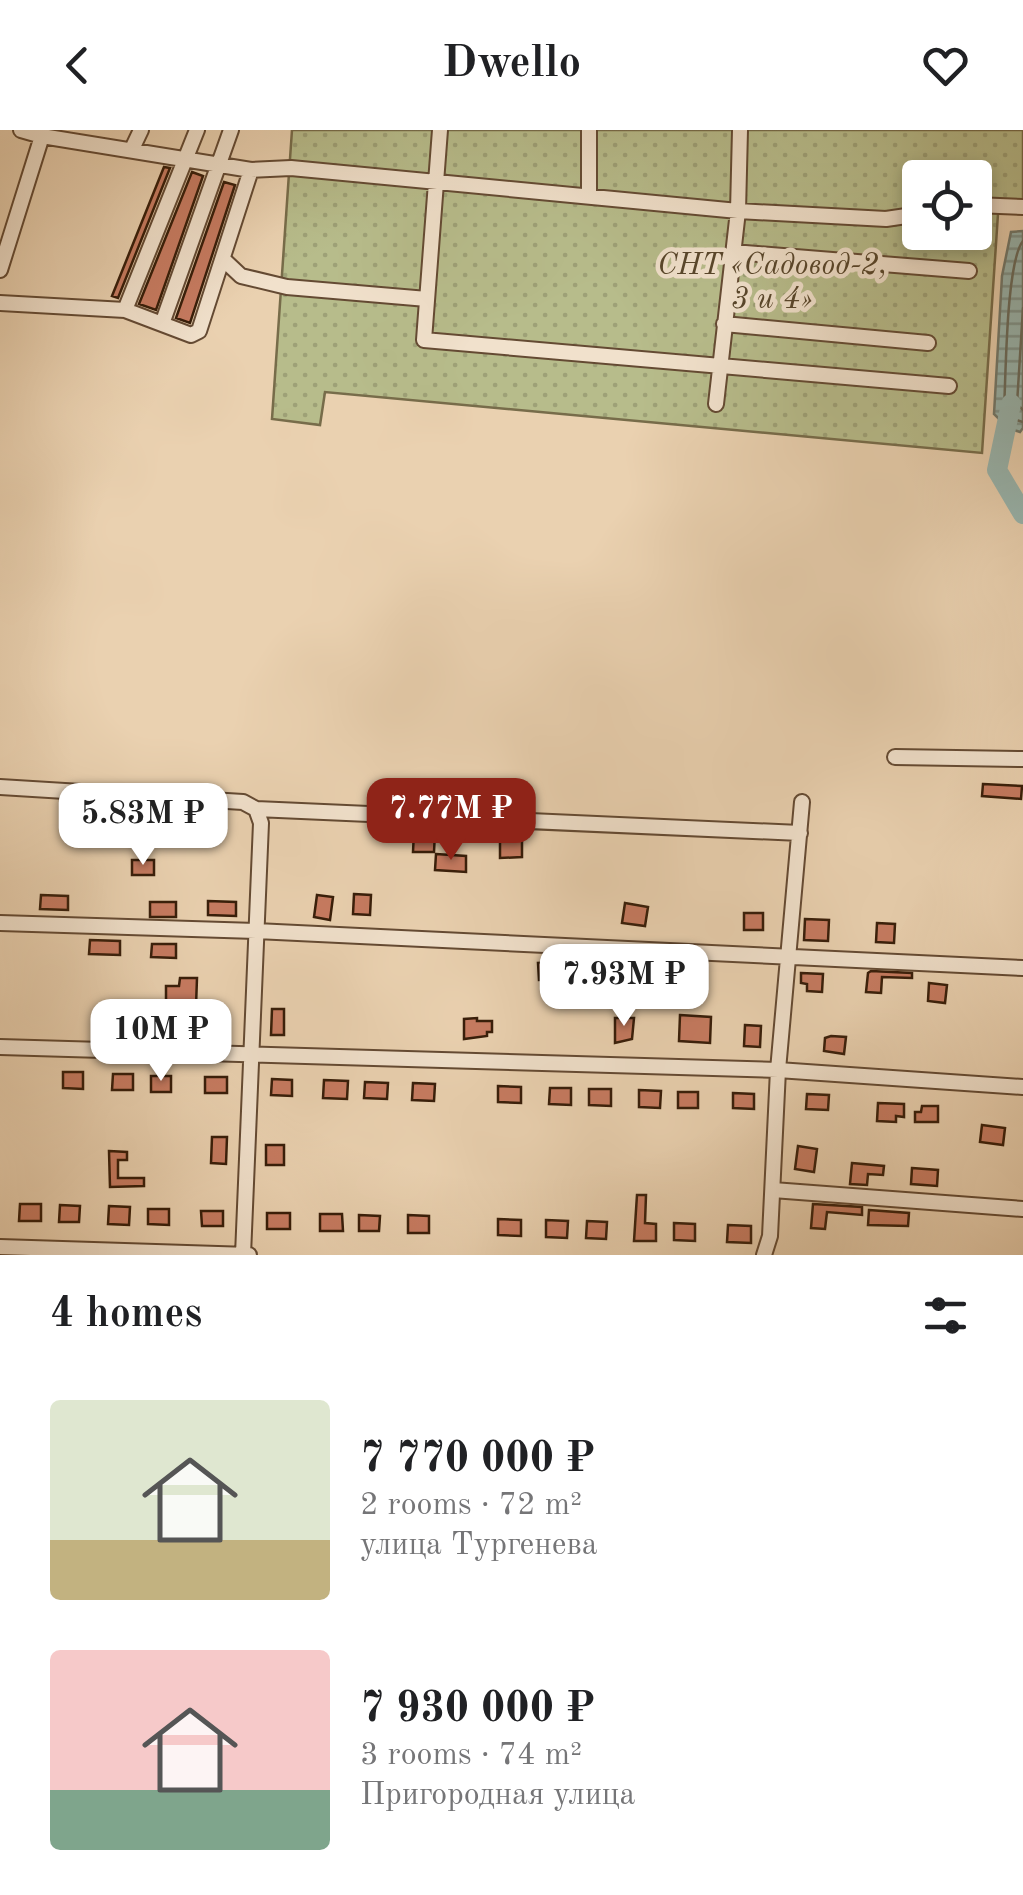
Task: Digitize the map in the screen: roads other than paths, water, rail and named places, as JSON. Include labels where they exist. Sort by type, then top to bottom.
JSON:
[{"type":"street","points":[[21,130],[251,170],[291,168],[738,211],[902,217]]},
{"type":"street","points":[[132,149],[141,130]]},
{"type":"street","points":[[126,310],[197,130]]},
{"type":"street","points":[[162,324],[231,130]]},
{"type":"street","points":[[440,130],[424,340],[949,386]]},
{"type":"street","points":[[588,130],[589,197]]},
{"type":"street","points":[[716,404],[738,211],[740,130]]},
{"type":"street","points":[[0,270],[7,225],[42,136]]},
{"type":"street","points":[[0,303],[126,310],[191,335],[199,331],[251,170]]},
{"type":"street","points":[[992,206],[1023,207]]},
{"type":"street","points":[[733,252],[968,271]]},
{"type":"street","points":[[224,260],[241,276],[288,287],[427,299]]},
{"type":"street","points":[[724,324],[928,343]]},
{"type":"street","points":[[895,757],[1023,760]]},
{"type":"street","points":[[0,787],[243,802],[256,808],[800,833]]},
{"type":"street","points":[[764,1255],[770,1236],[778,1070],[802,802]]},
{"type":"street","points":[[243,1255],[261,823],[256,808]]},
{"type":"street","points":[[0,923],[256,931],[1023,968]]},
{"type":"street","points":[[0,1047],[778,1070],[1023,1087]]},
{"type":"street","points":[[773,1190],[1023,1210]]},
{"type":"street","points":[[0,1246],[252,1255]]},
{"type":"water","points":[[1023,231],[1020,432],[1008,428],[994,414],[1002,276],[1011,232]]},
{"type":"waterway","points":[[1011,404],[997,470],[1023,514]]},
{"type":"park label","name":"СНТ «Садовод-2, 3 и 4»","points":[[772,281]]}]
